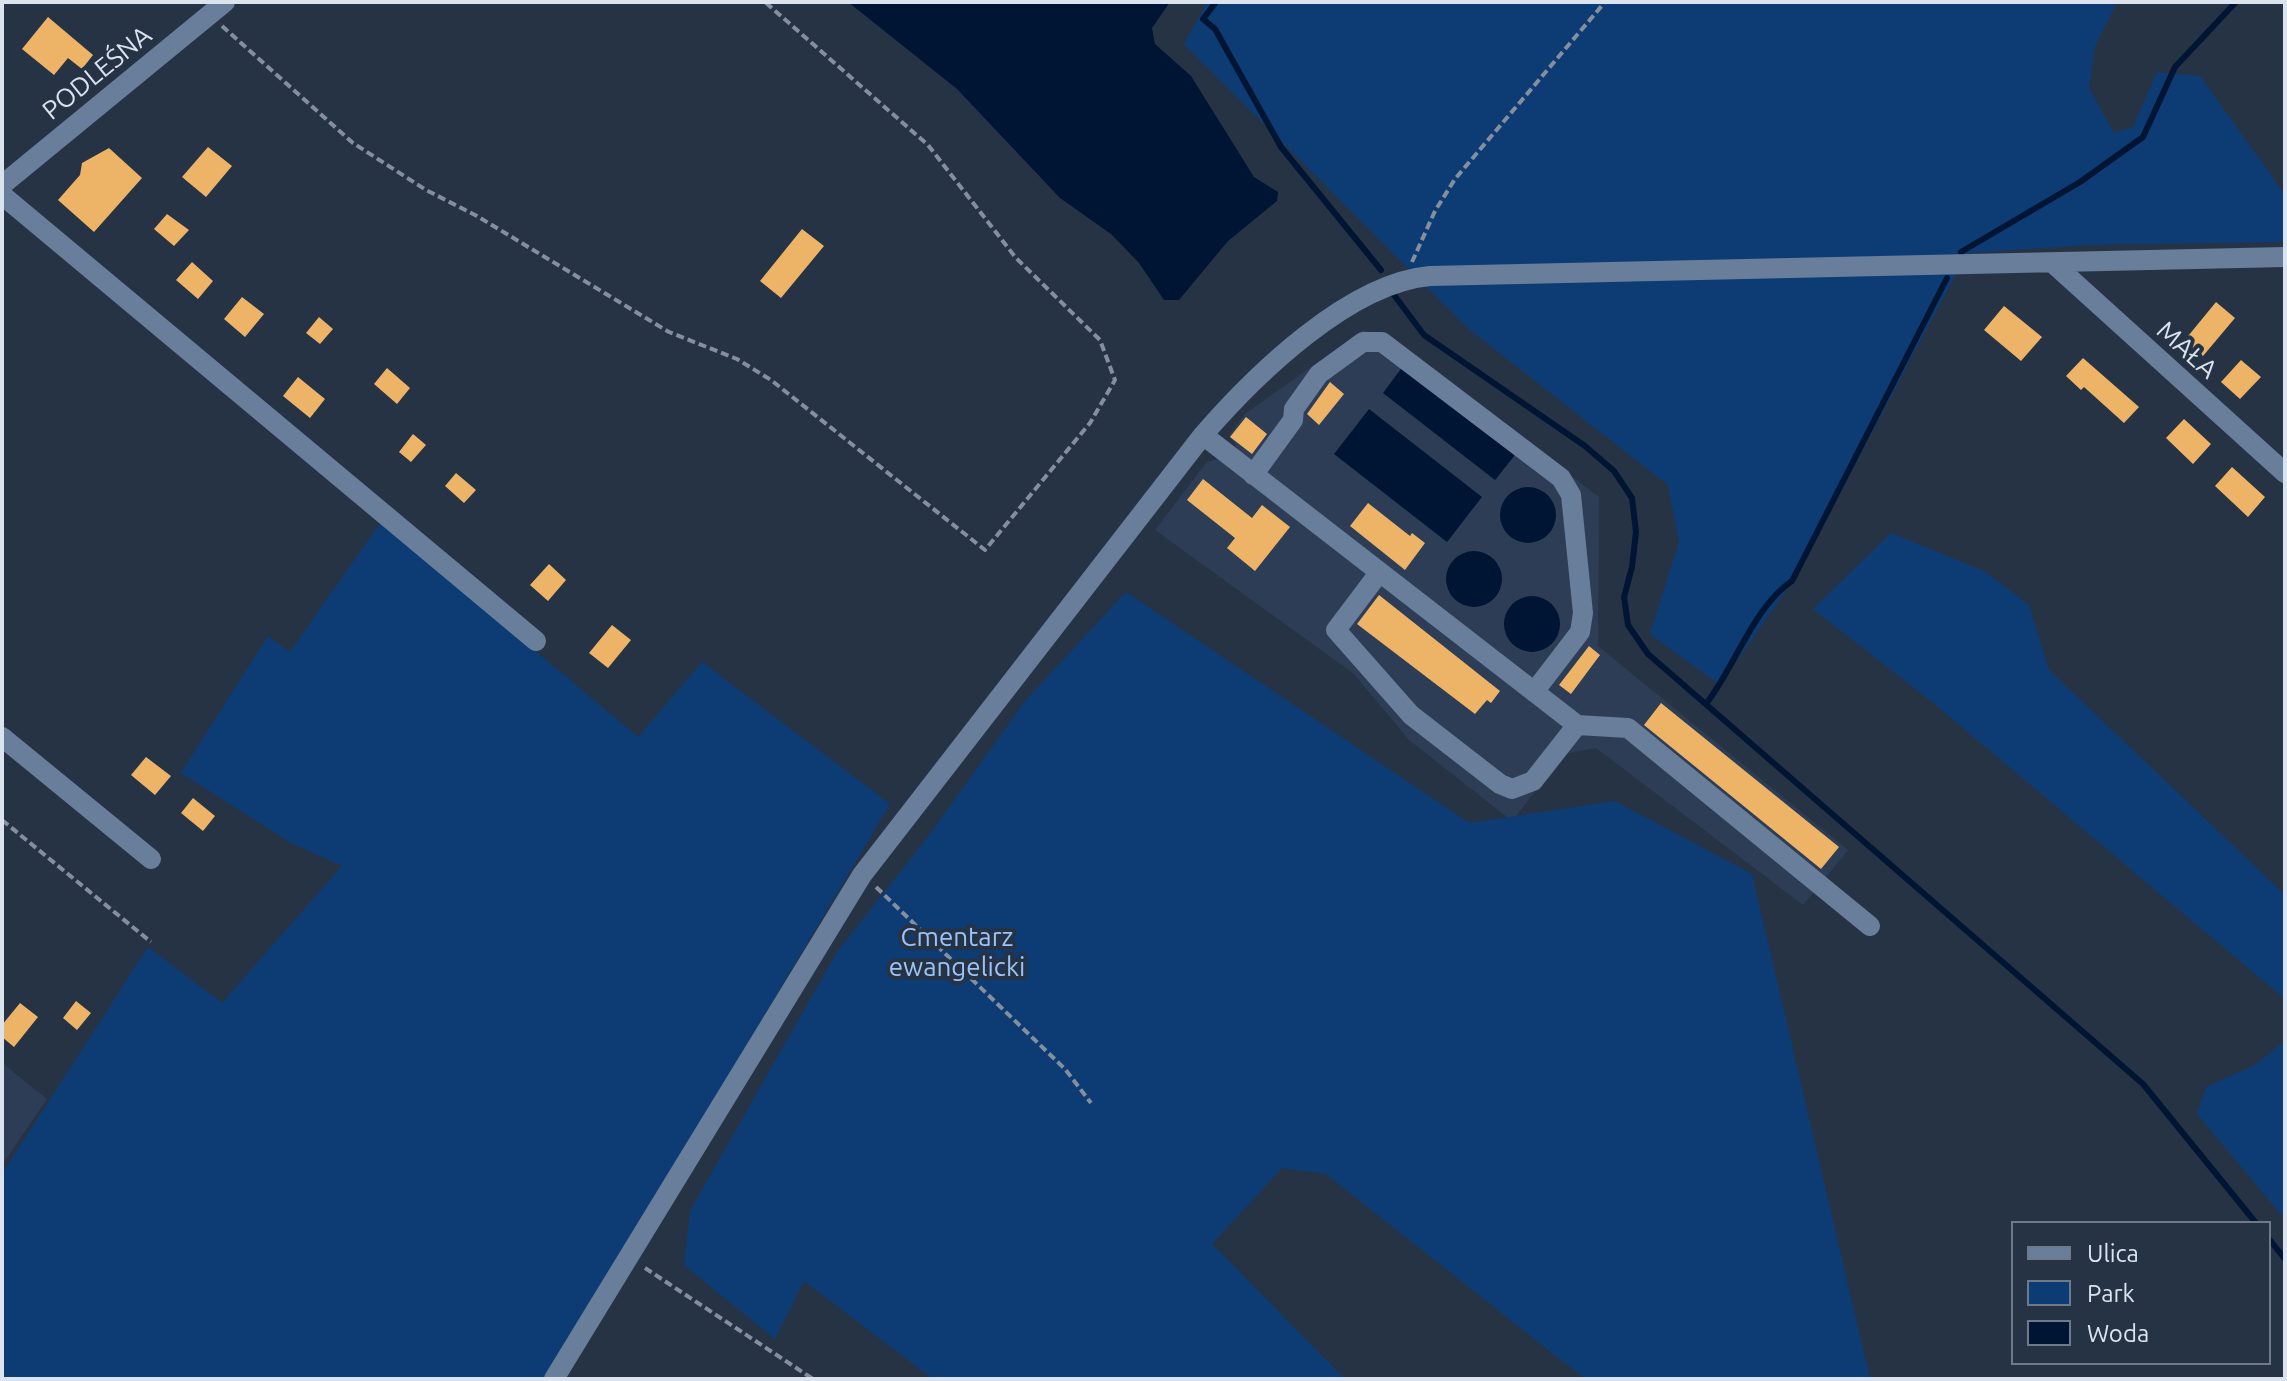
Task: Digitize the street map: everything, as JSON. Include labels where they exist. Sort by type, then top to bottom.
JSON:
[{"type":"street","name":"PODLEŚNA","points":[[2,185],[217,8]]},
{"type":"street","points":[[2,195],[536,641]]},
{"type":"street","points":[[554,1379],[862,875],[1226,408],[1305,338],[1354,303],[1404,278],[2055,265],[2285,257]]},
{"type":"street","name":"MAŁA","points":[[2055,265],[2285,473]]},
{"type":"street","points":[[1253,475],[1293,420],[1294,409],[1319,374],[1363,342],[1382,342],[1561,478],[1571,495],[1583,613],[1580,632],[1534,692]]},
{"type":"street","points":[[1203,435],[1577,725],[1628,728],[1870,926]]},
{"type":"street","points":[[1379,573],[1336,630],[1411,715],[1489,776],[1512,789],[1522,788],[1533,781],[1577,725]]},
{"type":"street","points":[[2,737],[151,859]]},
{"type":"path","points":[[217,8],[353,143],[426,190],[477,216],[669,332],[737,359],[771,380],[985,550],[1090,423],[1115,380],[1100,340],[1016,258],[928,145],[765,2]]},
{"type":"path","points":[[1404,278],[1435,211],[1455,179],[1605,2]]},
{"type":"path","points":[[2,820],[151,942]]},
{"type":"path","points":[[862,875],[1065,1069],[1091,1103]]},
{"type":"path","points":[[628,1257],[813,1379]]},
{"type":"shaded area","points":[[1363,330],[1387,337],[1599,497],[1598,646],[1848,850],[1803,905],[1596,748],[1564,754],[1512,821],[1409,740],[1354,674],[1155,530],[1207,462],[1218,459],[1224,463],[1236,445],[1229,435],[1245,414]]},
{"type":"shaded area","points":[[2,1063],[47,1099],[2,1165]]},
{"type":"green space","points":[[1207,2],[2117,2],[2095,46],[2089,88],[2114,133],[2133,127],[2157,72],[2200,76],[2285,195],[2285,242],[2089,245],[1967,253],[1796,576],[1720,685],[1650,634],[1679,542],[1668,485],[1470,330],[1184,44]]},
{"type":"green space","points":[[381,522],[638,737],[702,662],[890,804],[548,1379],[8,1379],[2,1374],[2,1174],[148,947],[222,1003],[342,866],[291,843],[181,773],[268,636],[290,652]]},
{"type":"green space","points":[[1891,533],[1984,571],[2029,605],[2049,670],[2285,895],[2285,999],[1932,702],[1813,609]]},
{"type":"green space","name":"Cmentarz ewangelicki","points":[[1126,592],[1469,823],[1615,801],[1752,874],[1870,1379],[1585,1379],[1326,1174],[1282,1168],[1212,1244],[1345,1379],[933,1379],[804,1281],[775,1339],[684,1265],[690,1211],[837,952],[930,834],[1025,701]]},
{"type":"green space","points":[[2285,1041],[2285,1219],[2197,1114],[2206,1087],[2255,1065]]},
{"type":"water","points":[[848,2],[1170,2],[1152,28],[1155,44],[1191,76],[1254,177],[1278,192],[1277,201],[1228,241],[1179,300],[1164,300],[1139,263],[1111,234],[1060,198],[957,89]]},
{"type":"water","points":[[1406,362],[1519,450],[1495,480],[1383,393]]},
{"type":"water","points":[[1369,409],[1482,497],[1447,542],[1334,454]]},
{"type":"water","points":[[1528,487],[1548,495],[1556,515],[1548,535],[1528,543],[1508,535],[1500,515],[1508,495]]},
{"type":"water","points":[[1474,551],[1494,559],[1502,579],[1494,599],[1474,607],[1454,599],[1446,579],[1454,559]]},
{"type":"water","points":[[1532,596],[1552,604],[1560,624],[1552,644],[1532,652],[1512,644],[1504,624],[1512,604]]},
{"type":"building","points":[[48,17],[93,55],[82,69],[68,58],[54,75],[22,49]]},
{"type":"building","points":[[208,147],[232,166],[206,197],[182,177]]},
{"type":"building","points":[[109,148],[142,178],[94,232],[58,200],[80,175],[82,163]]},
{"type":"building","points":[[167,214],[189,230],[174,246],[154,229]]},
{"type":"building","points":[[802,229],[824,246],[781,298],[760,281]]},
{"type":"building","points":[[192,262],[213,281],[198,299],[176,280]]},
{"type":"building","points":[[242,297],[264,314],[245,337],[224,319]]},
{"type":"building","points":[[2216,302],[2235,318],[2203,356],[2184,341]]},
{"type":"building","points":[[2004,306],[2042,337],[2021,361],[1984,330]]},
{"type":"building","points":[[319,317],[333,329],[320,344],[306,333]]},
{"type":"building","points":[[2083,358],[2139,407],[2124,423],[2084,387],[2081,390],[2066,376]]},
{"type":"building","points":[[2241,360],[2261,377],[2240,399],[2221,382]]},
{"type":"building","points":[[387,368],[410,388],[397,404],[374,384]]},
{"type":"building","points":[[298,377],[325,399],[310,418],[283,396]]},
{"type":"building","points":[[1330,382],[1344,394],[1319,425],[1307,414]]},
{"type":"building","points":[[1246,417],[1267,434],[1252,454],[1230,437]]},
{"type":"building","points":[[2184,419],[2211,444],[2193,464],[2166,438]]},
{"type":"building","points":[[413,434],[426,445],[411,462],[399,452]]},
{"type":"building","points":[[2232,467],[2265,497],[2248,517],[2215,486]]},
{"type":"building","points":[[456,473],[476,490],[464,503],[445,486]]},
{"type":"building","points":[[1203,479],[1252,518],[1262,505],[1290,527],[1255,571],[1227,548],[1235,538],[1187,500]]},
{"type":"building","points":[[1368,503],[1410,536],[1412,533],[1425,543],[1405,570],[1350,526]]},
{"type":"building","points":[[549,564],[566,580],[548,601],[530,585]]},
{"type":"building","points":[[1379,595],[1500,691],[1491,703],[1487,700],[1475,714],[1357,624]]},
{"type":"building","points":[[612,625],[631,640],[608,668],[589,653]]},
{"type":"building","points":[[1589,646],[1600,655],[1571,694],[1559,685]]},
{"type":"building","points":[[1661,703],[1839,847],[1821,869],[1644,725]]},
{"type":"building","points":[[146,757],[171,776],[155,795],[131,775]]},
{"type":"building","points":[[193,798],[215,816],[203,831],[181,813]]},
{"type":"building","points":[[76,1001],[91,1013],[77,1030],[63,1018]]},
{"type":"building","points":[[20,1003],[38,1017],[14,1047],[2,1037],[2,1025]]},
{"type":"waterway","points":[[1216,2],[1203,19],[1215,29],[1281,147],[1381,270]]},
{"type":"waterway","points":[[1961,252],[2080,182],[2143,137],[2175,67],[2236,2]]},
{"type":"waterway","points":[[1706,704],[1767,605],[1792,581],[1947,278]]},
{"type":"waterway","points":[[1394,295],[1424,335],[1585,446],[1614,471],[1632,498],[1636,532],[1632,567],[1624,597],[1628,625],[1648,654],[2143,1084],[2254,1221]]},
{"type":"waterway","points":[[2271,1242],[2285,1259]]}]
